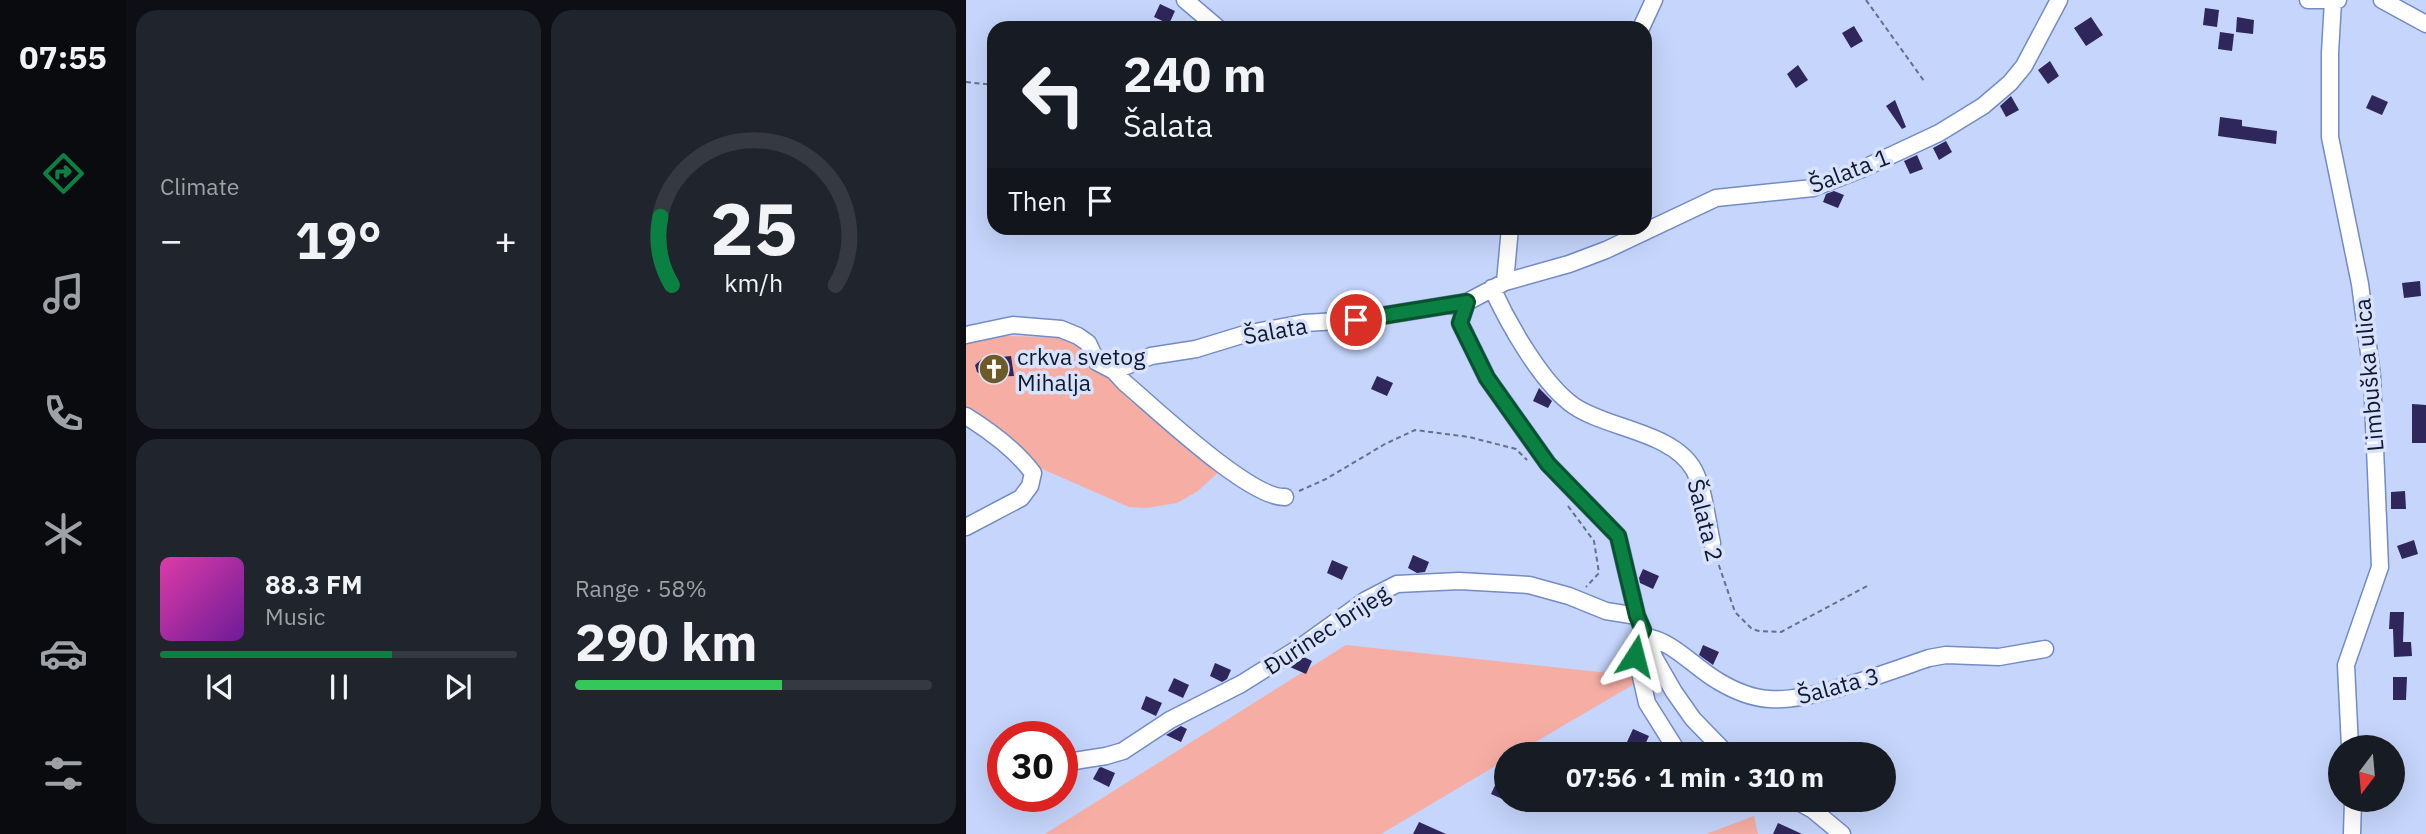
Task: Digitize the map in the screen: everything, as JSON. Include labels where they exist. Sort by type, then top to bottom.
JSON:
[{"type":"street","points":[[1185,0],[1210,21]]},
{"type":"street","points":[[1644,21],[1654,0]]},
{"type":"street","name":"Šalata 1","points":[[1652,228],[1716,198],[1813,188],[1862,169],[1939,133],[1983,106],[2010,83],[2024,66],[2059,0]]},
{"type":"street","points":[[2308,0],[2335,0]]},
{"type":"street","name":"Limbuška ulica","points":[[2335,0],[2330,53],[2330,137],[2360,284],[2372,376],[2380,567],[2346,665],[2349,735]]},
{"type":"street","points":[[2382,0],[2426,24]]},
{"type":"street","points":[[1499,285],[1509,235]]},
{"type":"street","name":"Šalata 1","points":[[1499,285],[1569,264],[1638,235]]},
{"type":"street","name":"Šalata","points":[[1114,370],[1151,356],[1196,349],[1245,334],[1304,323],[1356,320],[1467,302],[1499,285]]},
{"type":"street","name":"Šalata 2","points":[[1499,285],[1501,307],[1545,377],[1567,401],[1592,416],[1659,441],[1676,450],[1689,462],[1697,477],[1712,543]]},
{"type":"street","points":[[1467,302],[1460,323],[1487,378],[1548,464],[1618,536],[1642,628],[1674,692],[1714,742]]},
{"type":"street","points":[[966,335],[1013,326],[1061,329],[1078,336],[1088,344],[1097,362],[1114,370],[1125,383],[1233,473],[1263,492],[1285,497]]},
{"type":"street","points":[[966,416],[998,439],[1025,463],[1032,473],[1030,486],[1021,498],[966,527]]},
{"type":"street","name":"Đurinec brijeg","points":[[1078,760],[1123,751],[1170,720],[1248,680],[1327,629],[1366,600],[1397,584],[1459,581],[1529,585],[1562,593],[1642,628]]},
{"type":"street","points":[[1642,628],[1634,646],[1647,703],[1671,742]]},
{"type":"street","name":"Šalata 3","points":[[1642,628],[1718,682],[1768,699],[1791,699],[1824,691],[1929,658],[1946,655],[1999,657],[2045,649]]},
{"type":"street","points":[[1815,812],[1842,834]]},
{"type":"street","points":[[2352,834],[2353,812]]},
{"type":"path","points":[[1866,0],[1924,81]]},
{"type":"path","points":[[966,82],[987,84]]},
{"type":"path","points":[[1285,497],[1326,479],[1385,444],[1415,430],[1469,436],[1516,449],[1534,467]]},
{"type":"path","points":[[1567,504],[1594,541],[1599,573],[1588,587],[1577,585]]},
{"type":"path","name":"Šalata 2","points":[[1712,543],[1719,571],[1735,612],[1752,629],[1759,631],[1781,632],[1869,586]]},
{"type":"shaded area","points":[[1000,336],[1054,337],[1076,343],[1113,378],[1224,467],[1198,491],[1177,503],[1147,508],[1129,507],[1040,468],[983,419],[966,409],[966,342]]},
{"type":"shaded area","points":[[1346,645],[1646,677],[1535,742],[1494,742],[1494,767],[1381,834],[1045,834]]},
{"type":"shaded area","points":[[1754,816],[1758,834],[1706,834]]},
{"type":"building","points":[[1160,4],[1175,11],[1170,21],[1154,17]]},
{"type":"building","points":[[2205,8],[2219,10],[2217,27],[2203,25]]},
{"type":"building","points":[[2091,17],[2103,35],[2086,46],[2074,28]]},
{"type":"building","points":[[2237,17],[2254,20],[2253,34],[2236,32]]},
{"type":"building","points":[[1854,26],[1863,41],[1851,48],[1842,33]]},
{"type":"building","points":[[2220,32],[2234,34],[2232,51],[2218,49]]},
{"type":"building","points":[[2050,61],[2059,76],[2048,84],[2038,70]]},
{"type":"building","points":[[1798,65],[1808,80],[1796,88],[1787,74]]},
{"type":"building","points":[[2372,95],[2388,102],[2382,115],[2366,108]]},
{"type":"building","points":[[2011,96],[2019,110],[2006,117],[2000,106]]},
{"type":"building","points":[[1895,100],[1906,127],[1902,129],[1886,106]]},
{"type":"building","points":[[2220,117],[2242,120],[2242,126],[2277,131],[2276,144],[2218,136]]},
{"type":"building","points":[[1946,141],[1952,152],[1939,160],[1933,148]]},
{"type":"building","points":[[1917,155],[1923,169],[1910,174],[1904,161]]},
{"type":"building","points":[[1834,191],[1844,195],[1838,208],[1823,202],[1826,194]]},
{"type":"building","points":[[2420,281],[2421,296],[2404,298],[2402,283]]},
{"type":"building","name":"crkva svetog Mihalja","points":[[1011,356],[1014,376],[986,377],[977,372],[975,365],[982,359]]},
{"type":"building","points":[[1377,376],[1393,383],[1387,396],[1371,389]]},
{"type":"building","points":[[1539,388],[1552,401],[1548,408],[1533,401]]},
{"type":"building","points":[[2412,404],[2426,405],[2426,443],[2412,443]]},
{"type":"building","points":[[2405,491],[2406,509],[2391,509],[2391,492]]},
{"type":"building","points":[[2414,540],[2418,554],[2402,559],[2397,546]]},
{"type":"building","points":[[1413,555],[1429,562],[1425,572],[1417,573],[1408,568]]},
{"type":"building","points":[[1332,560],[1348,567],[1342,580],[1327,573]]},
{"type":"building","points":[[1643,569],[1659,576],[1653,589],[1640,583]]},
{"type":"building","points":[[2390,612],[2404,612],[2403,642],[2411,642],[2412,656],[2394,657],[2393,629],[2389,629]]},
{"type":"building","points":[[1703,645],[1719,652],[1713,665],[1699,655]]},
{"type":"building","points":[[1304,657],[1312,661],[1306,674],[1290,667]]},
{"type":"building","points":[[1215,663],[1231,670],[1227,679],[1222,682],[1210,676]]},
{"type":"building","points":[[2393,677],[2407,677],[2406,700],[2393,700]]},
{"type":"building","points":[[1174,678],[1189,685],[1183,698],[1168,691]]},
{"type":"building","points":[[1146,696],[1162,703],[1156,716],[1141,709]]},
{"type":"building","points":[[1181,726],[1187,729],[1181,742],[1166,735]]},
{"type":"building","points":[[1633,729],[1649,736],[1646,742],[1627,742]]},
{"type":"building","points":[[1101,767],[1115,773],[1109,787],[1093,779]]},
{"type":"building","points":[[1419,822],[1446,834],[1413,834]]},
{"type":"building","points":[[1778,823],[1802,834],[1773,834]]},
{"type":"place","name":"crkva svetog Mihalja","points":[[994,369]]},
{"type":"route","points":[[1356,320],[1467,302],[1460,323],[1487,378],[1548,464],[1618,536],[1637,616],[1643,630],[1634,646],[1635,656]]}]
